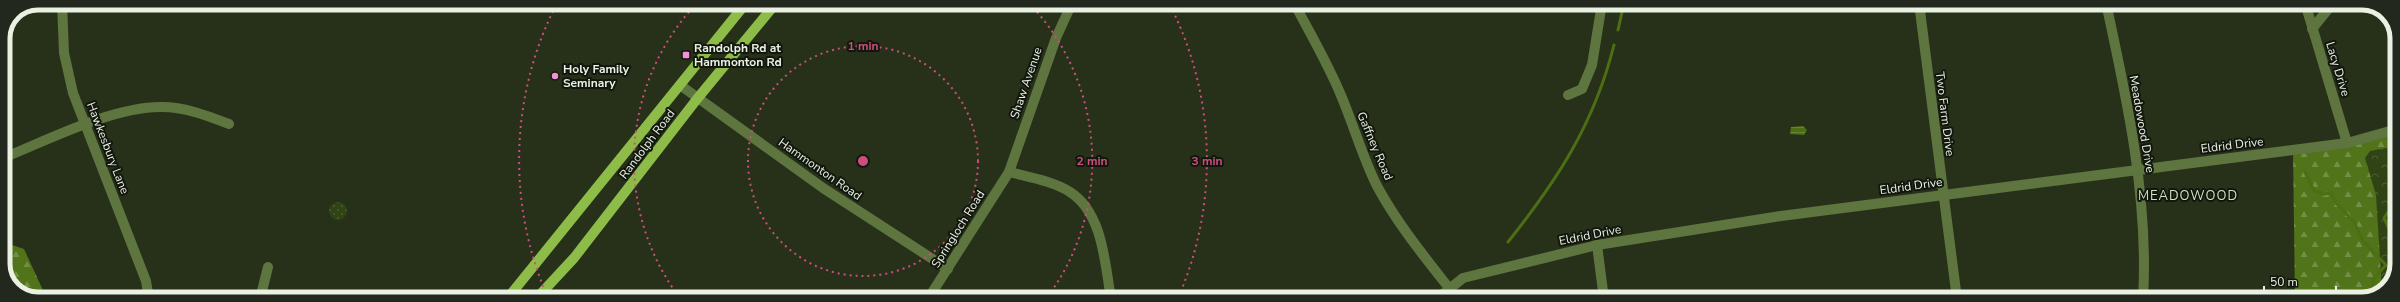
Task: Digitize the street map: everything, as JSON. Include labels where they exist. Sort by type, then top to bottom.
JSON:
[{"type":"main road","name":"Randolph Road","points":[[513,292],[740,10]]},
{"type":"main road","name":"Randolph Road","points":[[542,292],[574,258],[697,99],[770,10]]},
{"type":"street","name":"Hawkesbury Lane","points":[[62,10],[64,53],[73,93],[146,281],[148,292]]},
{"type":"street","name":"Shaw Avenue","points":[[1009,172],[1056,38],[1069,10]]},
{"type":"street","name":"Gaffney Road","points":[[1298,10],[1321,52],[1340,93],[1365,159],[1378,186],[1410,240],[1449,288]]},
{"type":"street","points":[[1568,95],[1582,89],[1592,64],[1601,10]]},
{"type":"street","name":"Two Farm Drive","points":[[1920,10],[1956,292]]},
{"type":"street","name":"Meadowood Drive","points":[[2107,10],[2137,170],[2143,222],[2144,267],[2142,292]]},
{"type":"street","name":"Lacy Drive","points":[[2306,10],[2347,143]]},
{"type":"street","points":[[2312,29],[2327,10]]},
{"type":"street","name":"Hammonton Road","points":[[680,85],[697,99],[823,188],[948,269]]},
{"type":"street","points":[[10,155],[85,125],[131,110],[162,106],[195,112],[229,124]]},
{"type":"street","name":"Eldrid Drive","points":[[1445,292],[1463,278],[1497,268],[1597,246],[1772,217],[2347,143],[2390,131]]},
{"type":"street","points":[[1009,172],[1070,192],[1079,199],[1092,216],[1099,235],[1110,292]]},
{"type":"street","name":"Springloch Road","points":[[933,292],[1009,172]]},
{"type":"street","points":[[1597,246],[1603,292]]},
{"type":"street","points":[[262,292],[268,267]]},
{"type":"green space","points":[[2390,130],[2390,267],[2384,281],[2371,291],[2295,292],[2293,150]]},
{"type":"green space","points":[[2390,147],[2390,267],[2387,276],[2382,283],[2376,195],[2365,158],[2370,151]]},
{"type":"green space","points":[[334,202],[342,202],[347,207],[345,218],[342,220],[334,220],[329,215],[329,207]]},
{"type":"green space","points":[[10,244],[24,249],[44,292],[29,291],[18,284],[13,276],[10,266]]},
{"type":"shaded area","points":[[1803,126],[1807,130],[1804,135],[1790,134],[1791,127]]},
{"type":"waterway","points":[[1618,30],[1622,10]]},
{"type":"waterway","points":[[1508,242],[1543,196],[1572,150],[1596,100],[1606,74],[1614,45]]},
{"type":"waterway","points":[[2305,172],[2314,191],[2324,194],[2331,193],[2337,204],[2354,222],[2363,241],[2386,265],[2374,278],[2372,290]]},
{"type":"waterway","points":[[2390,209],[2384,218],[2390,231]]},
{"type":"place","name":"Randolph Rd at Hammonton Rd","points":[[686,55]]},
{"type":"place","name":"Holy Family Seminary","points":[[555,76]]},
{"type":"district","name":"MEADOWOOD","points":[[2188,196]]}]
